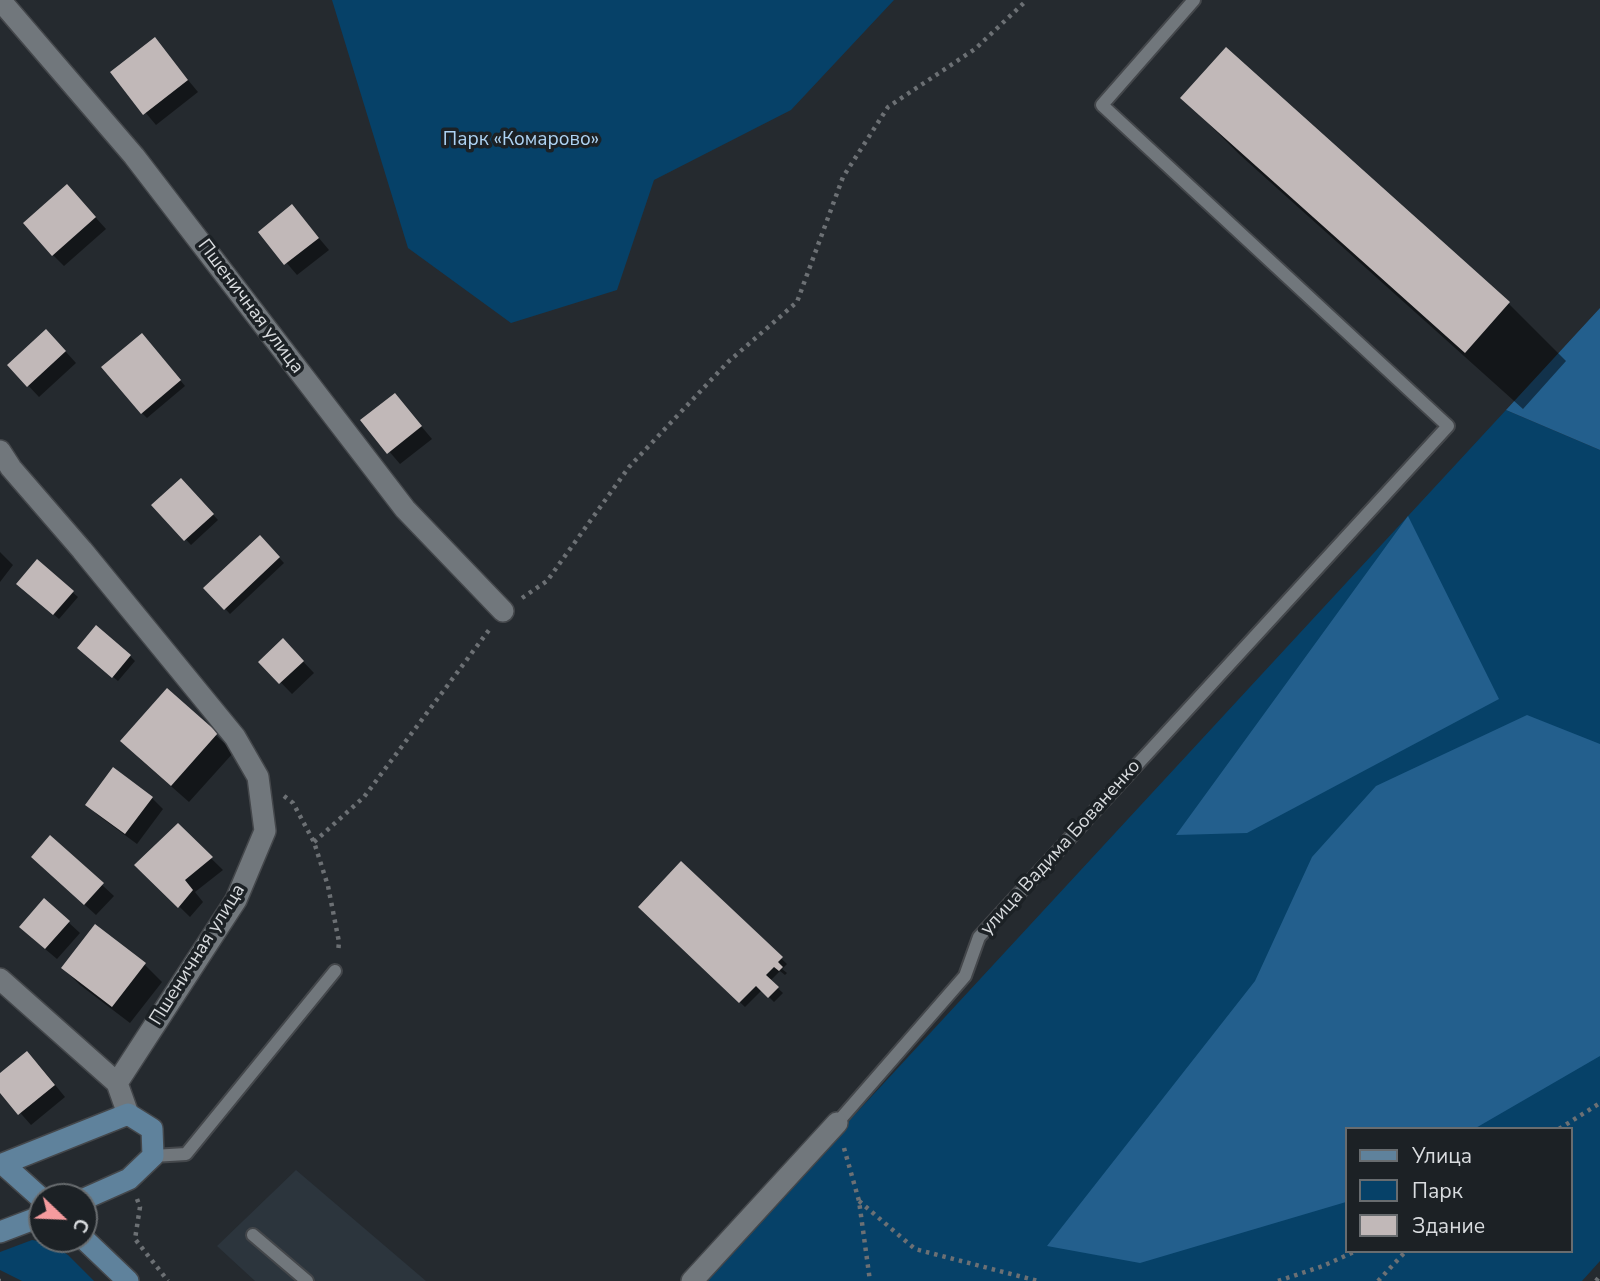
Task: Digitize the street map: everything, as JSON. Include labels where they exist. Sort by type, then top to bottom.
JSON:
[{"type":"street","name":"Пшеничная улица","points":[[0,0],[134,156],[405,509],[503,611]]},
{"type":"street","name":"Пшеничная улица","points":[[0,451],[11,468],[234,737],[258,777],[265,831],[236,900],[117,1083]]},
{"type":"street","points":[[0,979],[117,1083],[128,1114],[152,1129],[153,1156],[129,1179],[98,1193]]},
{"type":"street","points":[[28,1187],[1,1164],[128,1114]]},
{"type":"street","name":"улица Вадима Бованенко","points":[[692,1281],[837,1123]]},
{"type":"street","points":[[0,1232],[28,1221]]},
{"type":"street","points":[[98,1252],[128,1281]]},
{"type":"lane","name":"улица Вадима Бованенко","points":[[837,1123],[965,976],[979,937],[1448,426],[1102,105],[1194,0]]},
{"type":"lane","points":[[153,1156],[186,1154],[335,971]]},
{"type":"lane","points":[[253,1235],[307,1281]]},
{"type":"path","points":[[314,842],[364,797],[503,611],[547,581],[629,467],[728,362],[797,302],[843,177],[888,107],[975,49],[1027,0]]},
{"type":"path","points":[[258,777],[293,803],[314,842],[328,886],[339,942],[335,971]]},
{"type":"path","points":[[1562,1127],[1600,1103]]},
{"type":"path","points":[[837,1123],[859,1200],[870,1281]]},
{"type":"path","points":[[859,1200],[915,1249],[1038,1281]]},
{"type":"path","points":[[1278,1281],[1324,1266],[1352,1253]]},
{"type":"path","points":[[1378,1281],[1404,1253]]},
{"type":"path","points":[[1596,1281],[1600,1276]]},
{"type":"shaded area","points":[[1600,308],[1600,450],[1506,410]]},
{"type":"shaded area","points":[[1408,516],[1499,699],[1247,833],[1176,835]]},
{"type":"shaded area","points":[[1527,715],[1600,744],[1600,1056],[1477,1127],[1344,1127],[1344,1203],[1140,1263],[1047,1246],[1255,981],[1312,857],[1376,786]]},
{"type":"shaded area","points":[[296,1170],[426,1281],[255,1281],[217,1246]]},
{"type":"green space","name":"Парк «Комарово»","points":[[332,0],[894,0],[791,110],[654,180],[617,290],[511,323],[408,248]]},
{"type":"green space","points":[[1506,410],[1600,450],[1600,1261],[1582,1281],[701,1281]]},
{"type":"green space","points":[[28,1242],[28,1253],[65,1253],[94,1281],[22,1281],[0,1270],[0,1252]]},
{"type":"building","points":[[155,37],[188,80],[143,115],[110,72]]},
{"type":"building","points":[[1226,47],[1510,302],[1465,353],[1180,98]]},
{"type":"building","points":[[67,184],[96,217],[52,256],[23,223]]},
{"type":"building","points":[[292,204],[319,238],[284,265],[258,232]]},
{"type":"building","points":[[46,329],[66,351],[27,387],[7,365]]},
{"type":"building","points":[[142,333],[181,380],[141,414],[101,367]]},
{"type":"building","points":[[395,393],[422,426],[387,454],[360,420]]},
{"type":"building","points":[[181,478],[214,514],[184,541],[151,505]]},
{"type":"building","points":[[260,535],[280,557],[224,610],[203,588]]},
{"type":"building","points":[[37,559],[74,591],[53,615],[16,584]]},
{"type":"building","points":[[96,625],[131,655],[112,678],[77,648]]},
{"type":"building","points":[[283,638],[304,661],[279,684],[258,662]]},
{"type":"building","points":[[167,688],[218,733],[171,786],[120,741]]},
{"type":"building","points":[[113,767],[153,797],[125,834],[85,805]]},
{"type":"building","points":[[178,823],[213,857],[185,880],[193,890],[178,908],[134,865]]},
{"type":"building","points":[[50,835],[104,883],[84,905],[31,857]]},
{"type":"building","points":[[681,861],[783,957],[778,962],[783,967],[779,971],[774,967],[766,975],[779,987],[768,998],[756,986],[739,1003],[638,907]]},
{"type":"building","points":[[44,898],[70,921],[45,949],[19,927]]},
{"type":"building","points":[[95,924],[146,963],[112,1007],[61,968]]},
{"type":"building","points":[[27,1051],[55,1085],[18,1115],[0,1093],[0,1073]]}]
